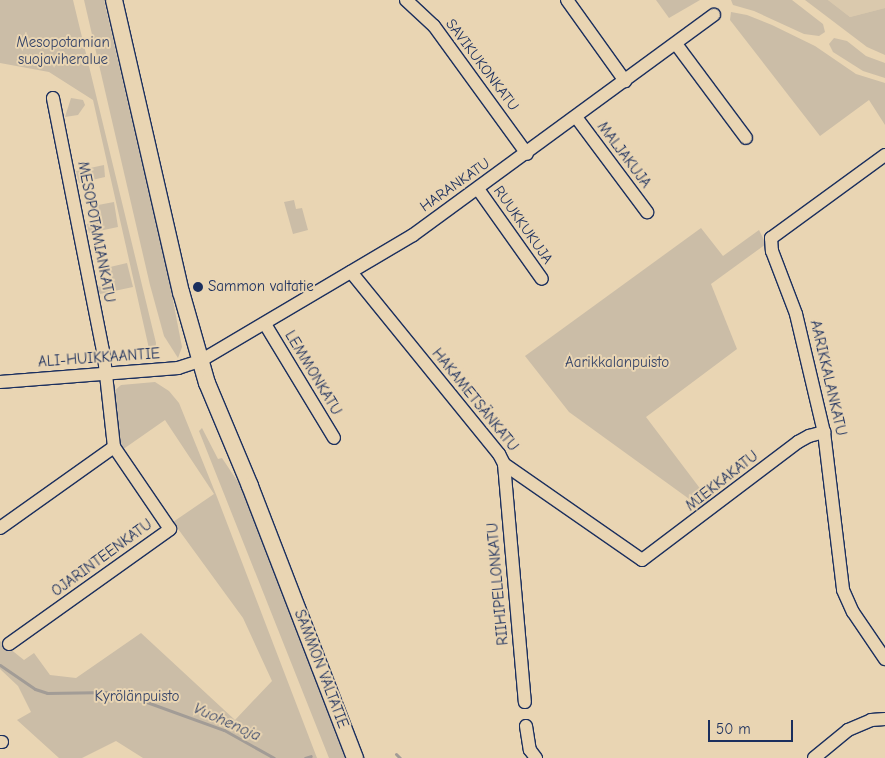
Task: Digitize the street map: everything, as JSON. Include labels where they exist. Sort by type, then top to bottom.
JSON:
[{"type":"main road","name":"SAMMON VALTATIE","points":[[114,0],[181,292],[200,361],[211,395],[250,486],[355,758]]},
{"type":"main road","name":"SAMMON VALTATIE","points":[[348,736],[360,758]]},
{"type":"street","name":"SAVIKUKONKATU","points":[[406,0],[434,26],[527,154]]},
{"type":"street","points":[[567,0],[625,81]]},
{"type":"street","name":"HARANKATU","points":[[200,361],[413,235],[527,154],[714,15]]},
{"type":"street","points":[[676,44],[746,138]]},
{"type":"street","name":"MESOPOTAMIANKATU","points":[[53,98],[106,374]]},
{"type":"street","name":"MALJAKUJA","points":[[576,117],[647,212]]},
{"type":"street","name":"AARIKKALANKATU","points":[[885,155],[771,238],[772,251],[796,314],[824,432],[843,590],[853,612],[885,659]]},
{"type":"street","name":"RUUKKUKUJA","points":[[478,189],[542,279]]},
{"type":"street","name":"HAKAMETSÄNKATU","points":[[351,272],[499,454],[504,464],[642,560]]},
{"type":"street","name":"LEMMONKATU","points":[[265,324],[334,438]]},
{"type":"street","name":"ALI-HUIKKAANTIE","points":[[0,382],[178,368],[200,361]]},
{"type":"street","name":"OJARINTEENKATU","points":[[8,644],[170,529],[114,447],[106,374]]},
{"type":"street","name":"MIEKKAKATU","points":[[642,560],[798,442],[809,436],[824,432]]},
{"type":"street","points":[[0,528],[114,447]]},
{"type":"street","name":"RIIHIPELLONKATU","points":[[504,464],[524,702]]},
{"type":"street","points":[[814,758],[848,730],[871,720],[885,719]]},
{"type":"street","points":[[526,726],[529,744],[536,758]]},
{"type":"shaded area","points":[[828,0],[885,0],[885,8],[850,17]]},
{"type":"green space","name":"Mesopotamian suojaviheralue","points":[[0,0],[73,0],[156,343],[155,351],[150,353],[93,100],[49,72],[0,63]]},
{"type":"green space","points":[[84,0],[104,0],[169,280],[182,347],[178,358],[164,336],[150,285]]},
{"type":"green space","points":[[656,0],[700,0],[669,18]]},
{"type":"green space","points":[[731,0],[792,0],[823,24],[825,32],[819,36],[804,34],[754,11],[733,5]]},
{"type":"green space","points":[[805,0],[828,0],[850,17],[885,8],[885,55],[867,47]]},
{"type":"green space","points":[[731,12],[747,15],[772,25],[815,46],[856,74],[885,83],[885,125],[869,100],[820,136],[730,20]]},
{"type":"green space","points":[[834,38],[847,41],[866,56],[885,63],[885,78],[863,71],[833,52],[829,44]]},
{"type":"green space","points":[[71,98],[83,100],[85,105],[78,115],[65,117]]},
{"type":"green space","points":[[104,165],[105,177],[79,183],[76,171]]},
{"type":"green space","points":[[294,200],[296,209],[302,208],[308,230],[293,234],[284,202]]},
{"type":"green space","points":[[114,202],[118,227],[89,233],[87,224],[101,221],[98,205]]},
{"type":"green space","name":"Aarikkalanpuisto","points":[[701,228],[723,256],[759,230],[766,244],[711,284],[737,349],[646,417],[711,503],[703,509],[569,412],[525,356]]},
{"type":"green space","points":[[127,263],[133,287],[100,294],[97,287],[113,284],[110,267]]},
{"type":"green space","name":"Kyrölänpuisto","points":[[155,382],[169,391],[179,403],[317,758],[143,758],[116,741],[82,758],[59,758],[17,720],[31,712],[18,686],[0,669],[0,641],[24,660],[34,653],[50,675],[76,678],[141,633],[235,720],[272,681],[243,618],[173,522],[214,494],[165,420],[122,450],[113,392],[121,385]]},
{"type":"green space","points":[[202,428],[218,459],[222,458],[242,488],[345,758],[329,758],[199,431]]},
{"type":"waterway","name":"Vuohenoja","points":[[0,665],[35,689],[47,693],[110,692],[130,696],[224,730],[274,758]]},
{"type":"waterway","name":"Vuohenoja","points":[[396,754],[400,758]]},
{"type":"waterway","name":"Vuohenoja","points":[[305,758],[311,756]]},
{"type":"place","name":"Sammon valtatie","points":[[198,287]]}]
